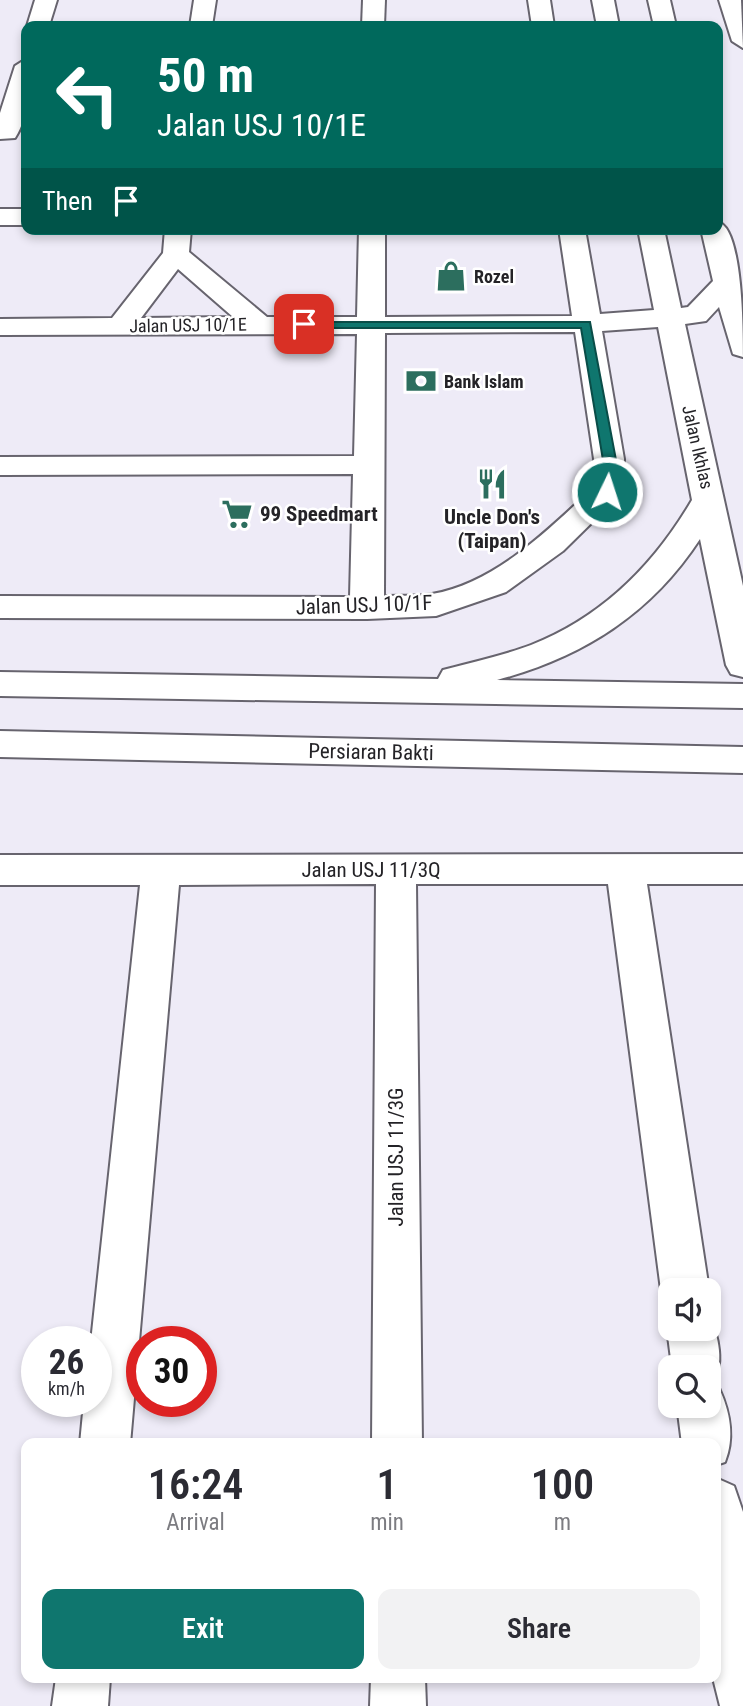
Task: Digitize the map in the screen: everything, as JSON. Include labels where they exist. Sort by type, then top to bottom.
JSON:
[{"type":"street","points":[[40,21],[46,0]]},
{"type":"street","points":[[202,21],[205,0]]},
{"type":"street","points":[[373,0],[373,21]]},
{"type":"street","points":[[539,0],[542,21]]},
{"type":"street","points":[[603,0],[607,21]]},
{"type":"street","points":[[659,0],[664,21]]},
{"type":"street","points":[[730,0],[743,41]]},
{"type":"street","points":[[11,133],[21,88]]},
{"type":"street","points":[[0,217],[21,217]]},
{"type":"street","points":[[368,608],[372,235]]},
{"type":"street","name":"Jalan USJ 10/1F","points":[[0,607],[368,608],[436,605],[494,584],[552,544],[607,492],[609,460],[573,235]]},
{"type":"street","name":"Jalan Ikhlas","points":[[651,235],[743,665]]},
{"type":"street","points":[[716,235],[743,348]]},
{"type":"street","points":[[120,326],[177,242],[259,325]]},
{"type":"street","name":"Jalan USJ 10/1E","points":[[0,327],[586,324],[669,319],[696,315],[727,283]]},
{"type":"street","points":[[0,466],[370,465]]},
{"type":"street","points":[[420,690],[552,650],[609,619],[653,581],[685,543],[709,499]]},
{"type":"street","points":[[0,684],[743,696]]},
{"type":"street","name":"Persiaran Bakti","points":[[0,744],[743,760]]},
{"type":"street","name":"Jalan USJ 11/3G","points":[[396,869],[397,1438]]},
{"type":"street","points":[[625,869],[683,1278]]},
{"type":"street","name":"Jalan USJ 11/3Q","points":[[0,870],[743,869]]},
{"type":"street","points":[[106,1438],[161,870]]},
{"type":"street","points":[[704,1418],[706,1438]]},
{"type":"street","points":[[721,1539],[743,1695]]},
{"type":"street","points":[[80,1706],[82,1683]]},
{"type":"street","points":[[398,1683],[398,1706]]},
{"type":"place","name":"Rozel","points":[[451,276]]},
{"type":"place","name":"Bank Islam","points":[[421,381]]},
{"type":"place","name":"Uncle Don's (Taipan)","points":[[492,484]]},
{"type":"place","name":"99 Speedmart","points":[[237,514]]},
{"type":"route","points":[[304,324],[586,324],[609,460],[607,492]]}]
